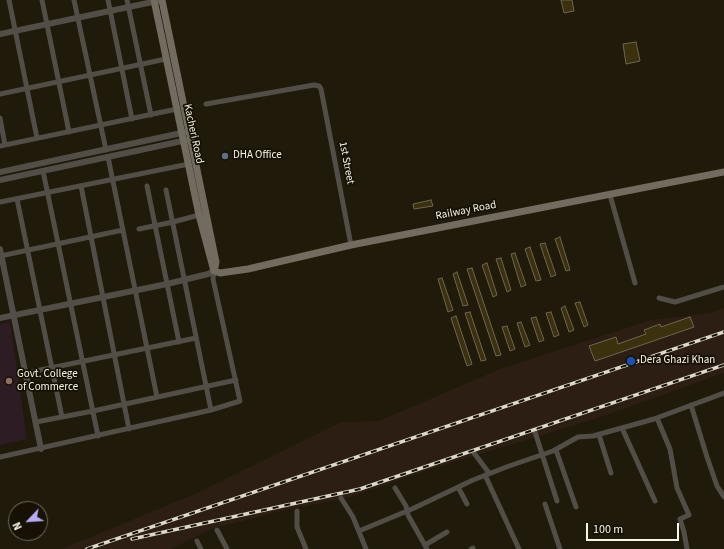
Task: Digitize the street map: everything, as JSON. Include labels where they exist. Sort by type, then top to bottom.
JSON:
[{"type":"main road","name":"Kacheri Road","points":[[162,0],[185,132],[216,262],[214,271]]},
{"type":"main road","name":"Kacheri Road","points":[[154,1],[177,109],[185,132]]},
{"type":"main road","name":"Kacheri Road","points":[[187,140],[189,164],[199,215],[214,271]]},
{"type":"main road","name":"Railway Road","points":[[214,271],[220,273],[229,272],[351,245],[724,172]]},
{"type":"street","points":[[9,0],[37,138]]},
{"type":"street","points":[[42,0],[69,132]]},
{"type":"street","points":[[74,0],[106,150]]},
{"type":"street","points":[[108,0],[132,118]]},
{"type":"street","points":[[127,0],[151,115]]},
{"type":"street","points":[[0,34],[162,0]]},
{"type":"street","points":[[0,94],[166,59]]},
{"type":"street","name":"1st Street","points":[[206,104],[314,85],[319,86],[351,245]]},
{"type":"street","points":[[0,118],[3,145],[177,109]]},
{"type":"street","points":[[0,172],[185,132]]},
{"type":"street","points":[[0,180],[187,140]]},
{"type":"street","points":[[108,157],[156,397]]},
{"type":"street","points":[[0,202],[189,164]]},
{"type":"street","points":[[43,171],[98,436]]},
{"type":"street","points":[[80,186],[129,429]]},
{"type":"street","points":[[147,186],[179,342]]},
{"type":"street","points":[[0,457],[211,410],[166,190]]},
{"type":"street","points":[[610,195],[635,283]]},
{"type":"street","points":[[17,199],[62,417]]},
{"type":"street","points":[[139,229],[199,215]]},
{"type":"street","points":[[41,449],[0,253],[28,250],[123,230]]},
{"type":"street","points":[[0,318],[167,284],[208,274],[214,271]]},
{"type":"street","name":"Kacheri Road","points":[[211,410],[240,401],[213,280],[214,271]]},
{"type":"street","points":[[659,298],[675,302],[724,287]]},
{"type":"street","points":[[26,373],[196,338]]},
{"type":"street","points":[[36,422],[236,380]]},
{"type":"street","points":[[359,532],[487,474],[556,450],[578,437],[599,434],[657,418],[724,393]]},
{"type":"street","points":[[691,405],[706,457],[717,486],[724,497]]},
{"type":"street","points":[[657,418],[670,450],[677,488],[689,515],[680,519],[687,549]]},
{"type":"street","points":[[622,428],[654,501]]},
{"type":"street","points":[[535,432],[557,501]]},
{"type":"street","points":[[599,434],[611,473]]},
{"type":"street","points":[[556,450],[576,507]]},
{"type":"street","points":[[474,453],[487,474],[519,549]]},
{"type":"street","points":[[458,487],[467,504]]},
{"type":"street","points":[[396,488],[426,547],[447,532]]},
{"type":"street","points":[[341,498],[353,517],[366,549]]},
{"type":"street","points":[[545,504],[560,549]]},
{"type":"street","points":[[297,511],[297,527],[306,549]]},
{"type":"street","points":[[217,530],[226,549]]},
{"type":"street","points":[[198,541],[201,549]]},
{"type":"shaded area","points":[[724,308],[724,373],[598,418],[425,471],[348,498],[285,510],[211,529],[171,549],[61,549],[195,494],[341,422],[379,421],[500,369],[651,320],[711,313]]},
{"type":"shaded area","name":"Govt. College of Commerce","points":[[10,322],[27,439],[0,445],[0,324]]},
{"type":"building","points":[[561,0],[572,0],[574,11],[564,13]]},
{"type":"building","points":[[636,42],[640,61],[626,64],[623,44]]},
{"type":"building","points":[[431,200],[433,206],[414,209],[413,204]]},
{"type":"building","points":[[560,237],[570,270],[566,271],[555,239]]},
{"type":"building","points":[[545,243],[556,275],[551,277],[540,244]]},
{"type":"building","points":[[530,247],[541,280],[536,281],[525,249]]},
{"type":"building","points":[[515,253],[526,285],[521,287],[511,254]]},
{"type":"building","points":[[501,258],[511,290],[507,292],[496,259]]},
{"type":"building","points":[[487,263],[497,295],[493,297],[482,265]]},
{"type":"building","points":[[472,268],[501,355],[496,356],[467,269]]},
{"type":"building","points":[[457,272],[468,305],[463,306],[453,274]]},
{"type":"building","points":[[442,278],[453,310],[448,312],[438,279]]},
{"type":"building","points":[[580,302],[588,325],[584,327],[575,303]]},
{"type":"building","points":[[565,306],[574,330],[569,332],[561,308]]},
{"type":"building","points":[[470,312],[486,360],[481,361],[465,313]]},
{"type":"building","points":[[551,312],[559,335],[554,337],[546,313]]},
{"type":"building","points":[[456,316],[472,364],[467,366],[451,318]]},
{"type":"building","points":[[536,317],[544,340],[539,342],[531,318]]},
{"type":"building","points":[[690,317],[694,327],[595,361],[589,346],[616,337],[618,344],[646,334],[644,330],[660,324],[661,327]]},
{"type":"building","points":[[521,322],[530,345],[525,347],[517,323]]},
{"type":"building","points":[[507,326],[515,349],[510,351],[502,327]]},
{"type":"railway","points":[[87,549],[724,332]]},
{"type":"railway","points":[[132,539],[360,489],[724,365]]},
{"type":"place","name":"DHA Office","points":[[225,156]]},
{"type":"place","name":"Dera Ghazi Khan","points":[[631,361]]},
{"type":"place","name":"Govt. College of Commerce","points":[[9,381]]}]
